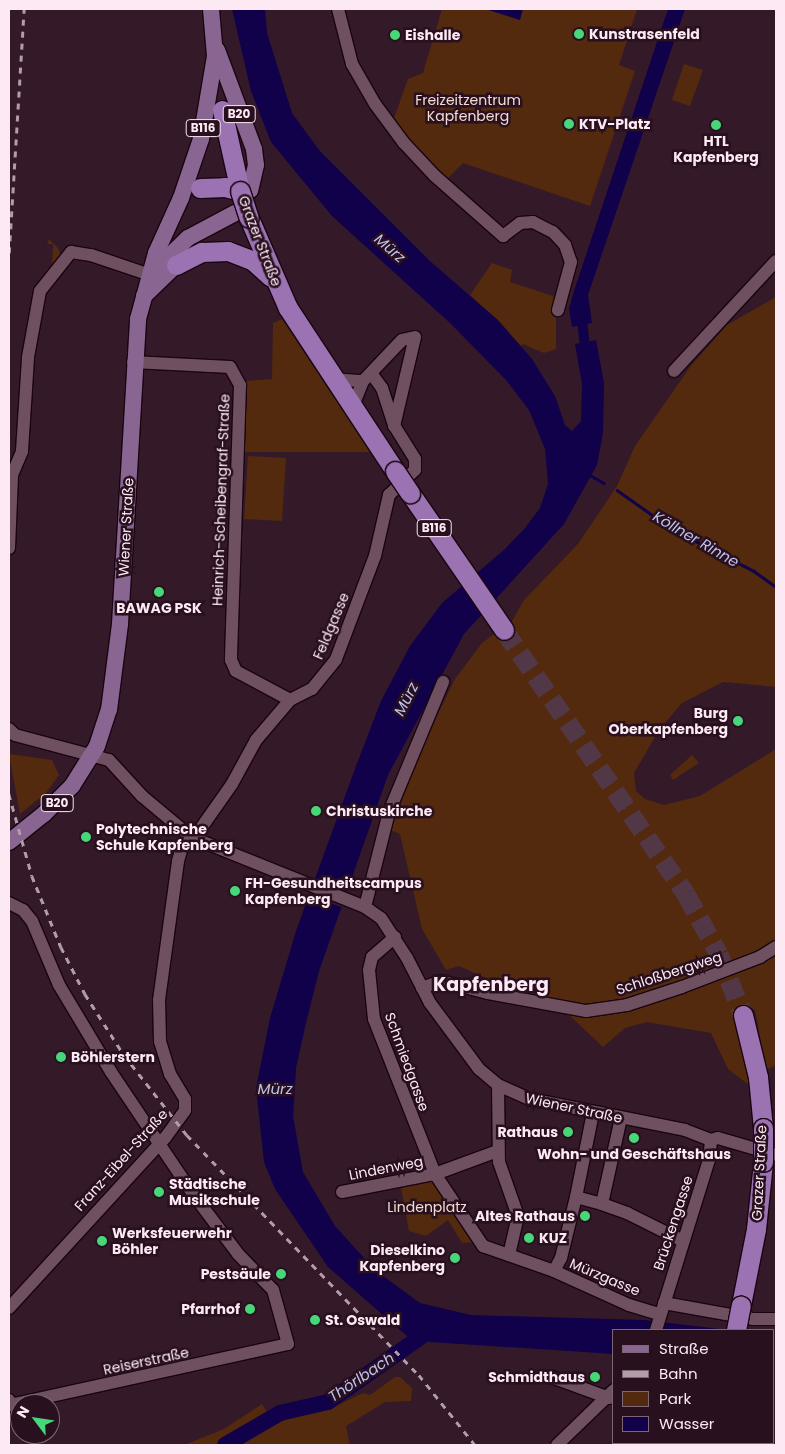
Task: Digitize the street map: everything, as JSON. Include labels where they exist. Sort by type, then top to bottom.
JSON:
[{"type":"highway","name":"Grazer Straße","points":[[222,110],[245,190],[242,216],[257,256],[332,379],[504,630]]},
{"type":"highway","points":[[200,188],[224,187],[245,190]]},
{"type":"highway","points":[[176,265],[189,257],[216,250],[257,256]]},
{"type":"highway","name":"Grazer Straße","points":[[736,1329],[770,1159],[763,1128],[758,1077],[743,1015]]},
{"type":"main road","name":"B116","points":[[181,198],[202,139],[215,56],[211,9]]},
{"type":"main road","name":"B20","points":[[213,38],[254,149],[256,165],[245,190]]},
{"type":"main road","name":"Grazer Straße","points":[[215,56],[222,110]]},
{"type":"main road","points":[[181,198],[200,188]]},
{"type":"main road","name":"B20","points":[[143,298],[156,253],[181,198]]},
{"type":"main road","name":"B20","points":[[150,275],[188,238],[242,216]]},
{"type":"main road","points":[[143,298],[176,265]]},
{"type":"main road","name":"Wiener Straße","points":[[93,753],[102,737],[109,710],[116,663],[133,362],[143,298]]},
{"type":"main road","name":"B20","points":[[9,842],[61,799],[93,753]]},
{"type":"street","points":[[338,9],[352,64],[375,104],[404,143],[435,176],[503,236],[520,223],[532,222],[548,229],[565,244],[571,262],[558,310]]},
{"type":"street","points":[[9,548],[12,474],[22,451],[27,371],[38,297],[44,284],[71,252],[91,255],[150,275]]},
{"type":"street","points":[[674,370],[776,261]]},
{"type":"street","points":[[355,412],[367,377],[402,340],[415,338],[394,426]]},
{"type":"street","name":"Heinrich-Scheibengraf-Straße","points":[[133,362],[230,367],[240,385],[231,660],[236,671],[290,700]]},
{"type":"street","points":[[332,379],[367,377]]},
{"type":"street","name":"Feldgasse","points":[[191,837],[199,831],[232,784],[256,740],[290,700],[312,689],[336,659],[375,556],[389,495],[416,470],[415,459],[394,426],[382,388],[367,377]]},
{"type":"street","points":[[365,907],[389,812],[443,682]]},
{"type":"street","name":"Wiener Straße","points":[[9,729],[15,735],[93,753],[113,762],[142,796],[191,837],[365,907],[381,918],[395,937],[430,1003],[479,1070],[498,1085],[530,1099],[685,1130],[710,1140],[718,1138],[770,1159]]},
{"type":"street","name":"Franz-Eibel-Straße","points":[[9,1308],[160,1143],[185,1110],[185,1099],[164,1060],[159,1000],[178,861],[182,847],[191,837]]},
{"type":"street","points":[[9,903],[23,910],[32,921],[59,985],[111,1072],[160,1143]]},
{"type":"street","name":"Schmiedgasse","points":[[395,937],[372,957],[369,970],[374,1019],[435,1174]]},
{"type":"street","name":"Schloßbergweg","points":[[422,988],[441,981],[488,994],[586,1011],[627,1005],[682,987],[760,957],[776,947]]},
{"type":"street","points":[[498,1085],[498,1151],[503,1176],[518,1216],[509,1255]]},
{"type":"street","points":[[554,1271],[561,1258],[593,1113]]},
{"type":"street","points":[[603,1205],[621,1118]]},
{"type":"street","name":"Brückengasse","points":[[662,1308],[709,1160],[710,1140]]},
{"type":"street","name":"Reiserstraße","points":[[9,1402],[288,1344],[273,1290],[238,1254],[193,1194],[160,1143]]},
{"type":"street","name":"Lindenweg","points":[[342,1192],[435,1174],[498,1151]]},
{"type":"street","name":"Mürzgasse","points":[[435,1174],[483,1246],[554,1271],[629,1305],[776,1319]]},
{"type":"street","points":[[575,1200],[603,1205],[627,1213],[682,1241]]},
{"type":"street","points":[[656,1329],[662,1308]]},
{"type":"street","points":[[549,1376],[611,1394]]},
{"type":"street","points":[[557,1445],[611,1394]]},
{"type":"green space","name":"Freizeitzentrum Kapfenberg","points":[[442,9],[637,9],[619,65],[635,71],[590,206],[463,163],[445,181],[393,121],[408,79],[423,73]]},
{"type":"green space","points":[[684,64],[703,70],[690,106],[672,100]]},
{"type":"green space","points":[[49,239],[58,248],[61,257],[49,273],[45,270],[52,268],[53,244],[47,244]]},
{"type":"green space","points":[[492,263],[512,270],[510,282],[553,296],[556,302],[556,349],[544,353],[523,344],[521,346],[470,295]]},
{"type":"green space","points":[[776,297],[776,687],[723,682],[682,703],[659,730],[634,773],[636,791],[645,799],[664,805],[700,796],[776,749],[776,1065],[766,1070],[755,1010],[751,1008],[752,1013],[736,1019],[749,1085],[728,1069],[711,1033],[647,1022],[625,1028],[603,1047],[568,1014],[459,966],[446,970],[422,929],[400,834],[388,829],[410,771],[455,679],[482,643],[512,621],[524,600],[578,544],[617,486],[635,446],[690,367],[727,325]]},
{"type":"green space","points":[[282,319],[370,452],[243,452],[244,381],[272,379],[273,323]]},
{"type":"green space","points":[[248,456],[286,458],[282,521],[244,519]]},
{"type":"green space","points":[[9,754],[52,760],[59,775],[46,793],[20,814]]},
{"type":"green space","points":[[692,755],[699,763],[673,780],[670,775]]},
{"type":"green space","name":"Lindenplatz","points":[[430,1175],[476,1242],[462,1243],[448,1220],[426,1236],[409,1231],[400,1182]]},
{"type":"green space","points":[[395,1377],[400,1377],[412,1388],[411,1401],[385,1402],[346,1426],[350,1445],[184,1445],[224,1429],[262,1404],[274,1425],[290,1417],[334,1407],[363,1393],[370,1395]]},
{"type":"water","points":[[232,9],[265,9],[267,33],[292,113],[319,150],[431,262],[498,320],[532,359],[555,396],[565,425],[572,431],[581,421],[582,384],[575,344],[596,340],[604,383],[603,433],[597,465],[564,524],[464,634],[388,775],[319,971],[296,1068],[293,1116],[303,1172],[335,1226],[375,1270],[420,1303],[471,1315],[644,1320],[720,1329],[612,1329],[612,1354],[429,1342],[407,1336],[328,1267],[275,1189],[264,1162],[256,1088],[270,1018],[296,931],[381,701],[410,646],[442,603],[505,549],[525,528],[540,508],[548,484],[545,449],[529,410],[506,380],[450,323],[332,216],[271,142],[251,91]]},
{"type":"water","points":[[485,9],[523,9],[520,20]]},
{"type":"water","points":[[668,9],[685,9],[588,295],[592,323],[572,327],[569,309],[573,294]]},
{"type":"pier","points":[[312,879],[349,892],[344,908],[307,895]]},
{"type":"waterway","name":"Mürz","points":[[581,312],[586,355]]},
{"type":"waterway","name":"Köllner Rinne","points":[[590,475],[604,483]]},
{"type":"waterway","name":"Köllner Rinne","points":[[617,490],[672,529],[754,571],[776,587]]},
{"type":"waterway","name":"Thörlbach","points":[[225,1445],[280,1413],[328,1402],[436,1326]]},
{"type":"tunnel","points":[[504,630],[686,894],[719,954],[743,1015]]},
{"type":"railway","points":[[9,253],[24,9]]},
{"type":"railway","points":[[9,794],[32,876],[61,947],[85,994],[124,1055],[187,1135],[419,1375],[475,1445]]},
{"type":"place","name":"Kunstrasenfeld","points":[[579,34]]},
{"type":"place","name":"Eishalle","points":[[395,35]]},
{"type":"place","name":"KTV-Platz","points":[[569,124]]},
{"type":"place","name":"HTL Kapfenberg","points":[[716,125]]},
{"type":"place","name":"BAWAG PSK","points":[[159,592]]},
{"type":"place","name":"Burg Oberkapfenberg","points":[[738,721]]},
{"type":"place","name":"Christuskirche","points":[[316,811]]},
{"type":"place","name":"Polytechnische Schule Kapfenberg","points":[[86,837]]},
{"type":"place","name":"FH-Gesundheitscampus Kapfenberg","points":[[235,891]]},
{"type":"place","name":"Böhlerstern","points":[[61,1057]]},
{"type":"place","name":"Rathaus","points":[[568,1132]]},
{"type":"place","name":"Wohn- und Geschäftshaus","points":[[634,1138]]},
{"type":"place","name":"Städtische Musikschule","points":[[159,1192]]},
{"type":"place","name":"Altes Rathaus","points":[[585,1216]]},
{"type":"place","name":"KUZ","points":[[529,1238]]},
{"type":"place","name":"Werksfeuerwehr Böhler","points":[[102,1241]]},
{"type":"place","name":"Dieselkino Kapfenberg","points":[[455,1258]]},
{"type":"place","name":"Pestsäule","points":[[281,1274]]},
{"type":"place","name":"Pfarrhof","points":[[250,1309]]},
{"type":"place","name":"St. Oswald","points":[[315,1320]]},
{"type":"place","name":"Schmidthaus","points":[[595,1377]]},
{"type":"district","name":"Kapfenberg","points":[[491,985]]}]
